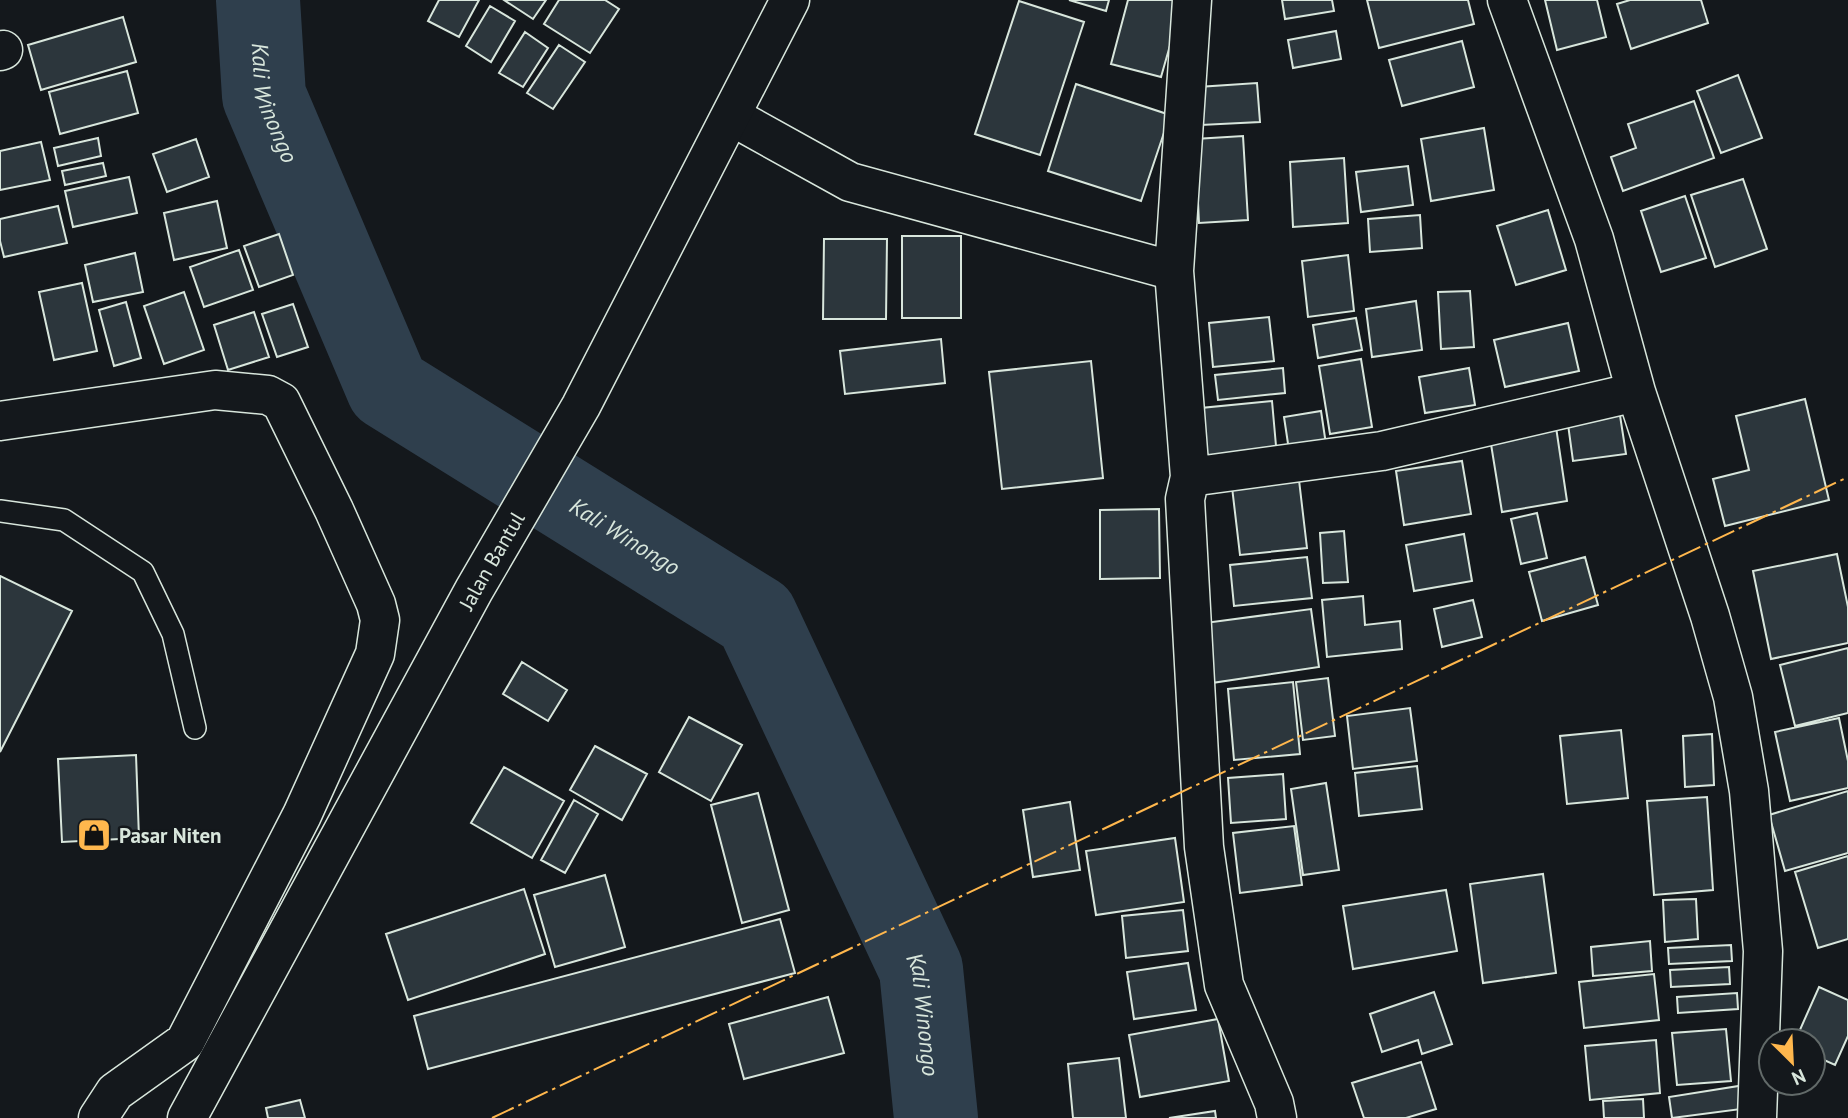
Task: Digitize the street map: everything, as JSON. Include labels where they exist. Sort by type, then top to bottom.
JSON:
[{"type":"street","name":"Jalan Bantul","points":[[187,1118],[474,590],[581,405],[790,0]]},
{"type":"street","points":[[1192,0],[1174,271],[1190,477],[1185,499],[1204,847],[1224,985],[1274,1103],[1277,1118]]},
{"type":"street","points":[[1507,0],[1594,239],[1636,392],[1710,616],[1733,697],[1749,791],[1763,951],[1757,1118]]},
{"type":"street","points":[[731,116],[850,182],[1174,271]]},
{"type":"street","points":[[0,421],[215,390],[268,395],[281,402],[334,510],[376,604],[380,620],[375,654],[302,815],[185,1042],[115,1092],[99,1118]]},
{"type":"street","points":[[1190,477],[1382,451],[1636,392]]},
{"type":"street","points":[[185,1042],[217,1063]]},
{"type":"lane","points":[[0,512],[64,520],[143,572],[173,634],[195,728]]},
{"type":"building","points":[[439,0],[479,0],[459,37],[428,21]]},
{"type":"building","points":[[504,0],[546,0],[533,19]]},
{"type":"building","points":[[559,0],[605,0],[619,9],[590,53],[544,24]]},
{"type":"building","points":[[1069,0],[1109,0],[1106,11]]},
{"type":"building","points":[[1128,0],[1183,0],[1161,77],[1111,64]]},
{"type":"building","points":[[1282,0],[1332,0],[1334,11],[1285,19]]},
{"type":"building","points":[[1367,0],[1468,0],[1474,24],[1379,48]]},
{"type":"building","points":[[1545,0],[1597,0],[1606,37],[1557,50]]},
{"type":"building","points":[[1630,0],[1701,0],[1708,23],[1631,49],[1617,4]]},
{"type":"building","points":[[1019,1],[1084,22],[1040,155],[975,134]]},
{"type":"building","points":[[490,6],[515,21],[491,62],[466,46]]},
{"type":"building","points":[[123,17],[136,62],[41,90],[28,45]]},
{"type":"building","points":[[1336,31],[1341,59],[1293,68],[1288,40]]},
{"type":"building","points":[[525,32],[548,48],[523,87],[499,73]]},
{"type":"building","points":[[1462,41],[1474,87],[1402,106],[1389,60]]},
{"type":"building","points":[[559,45],[585,62],[553,109],[527,93]]},
{"type":"building","points":[[127,71],[138,113],[60,134],[49,92]]},
{"type":"building","points":[[1738,75],[1762,138],[1721,153],[1697,91]]},
{"type":"building","points":[[1257,83],[1260,122],[1201,125],[1198,87]]},
{"type":"building","points":[[1076,84],[1170,115],[1141,201],[1048,171]]},
{"type":"building","points":[[1694,101],[1714,158],[1623,191],[1611,157],[1636,148],[1628,124]]},
{"type":"building","points":[[1484,128],[1494,190],[1431,201],[1421,139]]},
{"type":"building","points":[[1243,136],[1248,220],[1199,223],[1195,139]]},
{"type":"building","points":[[98,138],[101,156],[58,166],[54,148]]},
{"type":"building","points":[[196,139],[209,177],[167,192],[153,154]]},
{"type":"building","points":[[41,142],[50,180],[0,190],[0,151]]},
{"type":"building","points":[[1344,158],[1348,223],[1293,227],[1290,162]]},
{"type":"building","points":[[103,163],[106,176],[65,185],[62,171]]},
{"type":"building","points":[[1408,166],[1413,205],[1361,212],[1356,172]]},
{"type":"building","points":[[129,177],[137,213],[73,227],[65,191]]},
{"type":"building","points":[[1743,179],[1767,249],[1715,267],[1691,195]]},
{"type":"building","points":[[1685,196],[1706,258],[1661,272],[1641,211]]},
{"type":"building","points":[[217,201],[227,248],[174,260],[164,213]]},
{"type":"building","points":[[58,206],[67,243],[4,257],[0,241],[0,219]]},
{"type":"building","points":[[1548,210],[1566,270],[1516,285],[1497,226]]},
{"type":"building","points":[[1420,215],[1422,248],[1370,252],[1368,219]]},
{"type":"building","points":[[279,234],[293,275],[259,287],[244,246]]},
{"type":"building","points":[[902,236],[961,236],[961,318],[902,318]]},
{"type":"building","points":[[824,239],[887,239],[886,319],[823,319]]},
{"type":"building","points":[[239,250],[253,290],[204,307],[190,267]]},
{"type":"building","points":[[135,253],[143,292],[93,302],[85,265]]},
{"type":"building","points":[[1348,255],[1354,311],[1308,317],[1302,261]]},
{"type":"building","points":[[82,283],[97,351],[54,360],[39,292]]},
{"type":"building","points":[[1470,291],[1474,347],[1441,349],[1438,292]]},
{"type":"building","points":[[184,292],[204,350],[164,364],[144,306]]},
{"type":"building","points":[[1416,301],[1422,350],[1372,357],[1366,309]]},
{"type":"building","points":[[126,302],[141,358],[114,366],[99,310]]},
{"type":"building","points":[[293,304],[308,347],[277,357],[262,314]]},
{"type":"building","points":[[254,312],[269,357],[228,370],[214,325]]},
{"type":"building","points":[[1269,317],[1274,361],[1213,367],[1209,323]]},
{"type":"building","points":[[1356,318],[1362,350],[1318,358],[1313,325]]},
{"type":"building","points":[[1568,323],[1579,371],[1505,387],[1494,340]]},
{"type":"building","points":[[941,339],[945,383],[845,394],[840,351]]},
{"type":"building","points":[[1361,359],[1372,427],[1330,434],[1319,366]]},
{"type":"building","points":[[1091,361],[1103,478],[1002,489],[989,372]]},
{"type":"building","points":[[1283,368],[1285,393],[1218,400],[1215,375]]},
{"type":"building","points":[[1469,368],[1475,405],[1425,413],[1419,377]]},
{"type":"building","points":[[1805,399],[1829,500],[1725,526],[1713,479],[1749,470],[1736,416]]},
{"type":"building","points":[[1272,401],[1277,457],[1208,464],[1201,408]]},
{"type":"building","points":[[1619,409],[1626,454],[1573,461],[1567,417]]},
{"type":"building","points":[[1321,411],[1327,451],[1290,457],[1284,417]]},
{"type":"building","points":[[1556,427],[1567,501],[1502,512],[1490,438]]},
{"type":"building","points":[[1462,461],[1471,514],[1404,525],[1396,471]]},
{"type":"building","points":[[1299,480],[1307,548],[1240,555],[1232,487]]},
{"type":"building","points":[[1159,509],[1160,578],[1100,579],[1100,510]]},
{"type":"building","points":[[1537,513],[1547,558],[1521,564],[1511,519]]},
{"type":"building","points":[[1344,531],[1348,582],[1323,583],[1320,533]]},
{"type":"building","points":[[1464,534],[1472,581],[1414,591],[1406,545]]},
{"type":"building","points":[[1837,554],[1848,607],[1848,643],[1771,659],[1753,571]]},
{"type":"building","points":[[1307,557],[1312,598],[1234,606],[1230,565]]},
{"type":"building","points":[[1585,557],[1598,605],[1542,621],[1529,572]]},
{"type":"building","points":[[0,576],[72,611],[0,752]]},
{"type":"building","points":[[1363,596],[1365,625],[1400,621],[1402,649],[1327,657],[1322,600]]},
{"type":"building","points":[[1473,600],[1482,637],[1442,647],[1434,609]]},
{"type":"building","points":[[1311,609],[1319,667],[1205,684],[1197,624]]},
{"type":"building","points":[[1848,648],[1848,713],[1795,726],[1780,665]]},
{"type":"building","points":[[522,662],[567,690],[548,721],[503,694]]},
{"type":"building","points":[[1328,678],[1335,736],[1303,740],[1296,682]]},
{"type":"building","points":[[1293,682],[1300,754],[1234,760],[1228,689]]},
{"type":"building","points":[[1410,708],[1417,761],[1353,769],[1347,716]]},
{"type":"building","points":[[689,717],[742,745],[711,801],[659,772]]},
{"type":"building","points":[[1839,718],[1848,761],[1848,788],[1790,801],[1775,732]]},
{"type":"building","points":[[1621,730],[1628,798],[1567,804],[1560,736]]},
{"type":"building","points":[[1712,734],[1714,785],[1685,787],[1683,736]]},
{"type":"building","points":[[595,746],[647,774],[622,820],[570,790]]},
{"type":"building","points":[[136,755],[139,838],[62,842],[58,759]]},
{"type":"building","points":[[1417,766],[1422,809],[1359,816],[1355,773]]},
{"type":"building","points":[[504,767],[564,801],[532,858],[471,823]]},
{"type":"building","points":[[1283,774],[1286,819],[1231,823],[1228,778]]},
{"type":"building","points":[[1326,783],[1339,870],[1303,875],[1291,789]]},
{"type":"building","points":[[1848,791],[1848,853],[1785,871],[1769,815]]},
{"type":"building","points":[[758,793],[789,910],[742,923],[711,805]]},
{"type":"building","points":[[1707,797],[1713,890],[1654,895],[1647,801]]},
{"type":"building","points":[[574,800],[598,814],[565,873],[541,860]]},
{"type":"building","points":[[1070,802],[1080,870],[1033,877],[1023,810]]},
{"type":"building","points":[[1294,826],[1302,885],[1240,893],[1233,833]]},
{"type":"building","points":[[1175,838],[1184,902],[1096,915],[1086,851]]},
{"type":"building","points":[[1848,856],[1848,939],[1818,948],[1795,872]]},
{"type":"building","points":[[1543,874],[1556,973],[1483,983],[1470,884]]},
{"type":"building","points":[[605,875],[625,947],[555,967],[534,895]]},
{"type":"building","points":[[524,889],[545,954],[408,1000],[386,934]]},
{"type":"building","points":[[1446,890],[1457,951],[1353,969],[1343,906]]},
{"type":"building","points":[[1696,899],[1698,939],[1665,942],[1663,900]]},
{"type":"building","points":[[1183,910],[1188,951],[1126,958],[1122,916]]},
{"type":"building","points":[[780,919],[795,973],[428,1069],[414,1016]]},
{"type":"building","points":[[1650,941],[1652,971],[1593,976],[1591,947]]},
{"type":"building","points":[[1731,945],[1732,961],[1669,964],[1668,948]]},
{"type":"building","points":[[1188,963],[1196,1010],[1134,1019],[1127,972]]},
{"type":"building","points":[[1729,967],[1730,984],[1671,987],[1670,970]]},
{"type":"building","points":[[1654,974],[1659,1020],[1584,1028],[1579,982]]},
{"type":"building","points":[[1819,987],[1848,1000],[1848,1036],[1835,1065],[1827,1061],[1827,1027],[1801,1027]]},
{"type":"building","points":[[1434,992],[1452,1044],[1422,1054],[1418,1040],[1382,1052],[1370,1014]]},
{"type":"building","points":[[1737,993],[1738,1009],[1678,1013],[1677,997]]},
{"type":"building","points":[[828,997],[844,1053],[744,1079],[729,1024]]},
{"type":"building","points":[[1218,1019],[1229,1081],[1140,1097],[1129,1035]]},
{"type":"building","points":[[1726,1029],[1731,1081],[1677,1085],[1672,1033]]},
{"type":"building","points":[[1656,1040],[1660,1093],[1590,1100],[1585,1046]]},
{"type":"building","points":[[1119,1058],[1126,1118],[1073,1118],[1068,1064]]},
{"type":"building","points":[[1421,1062],[1436,1109],[1406,1118],[1364,1118],[1352,1083]]},
{"type":"building","points":[[1745,1085],[1749,1108],[1672,1118],[1669,1097]]},
{"type":"building","points":[[1643,1099],[1644,1118],[1604,1118],[1603,1101]]},
{"type":"building","points":[[300,1100],[305,1118],[268,1118],[266,1108]]},
{"type":"building","points":[[1215,1111],[1216,1118],[1169,1118]]},
{"type":"waterway","name":"Kali Winongo","points":[[258,0],[264,96],[388,388],[756,617],[921,969],[936,1118]]},
{"type":"power","points":[[492,1118],[1848,477]]},
{"type":"place","name":"Pasar Niten","points":[[94,835]]}]
